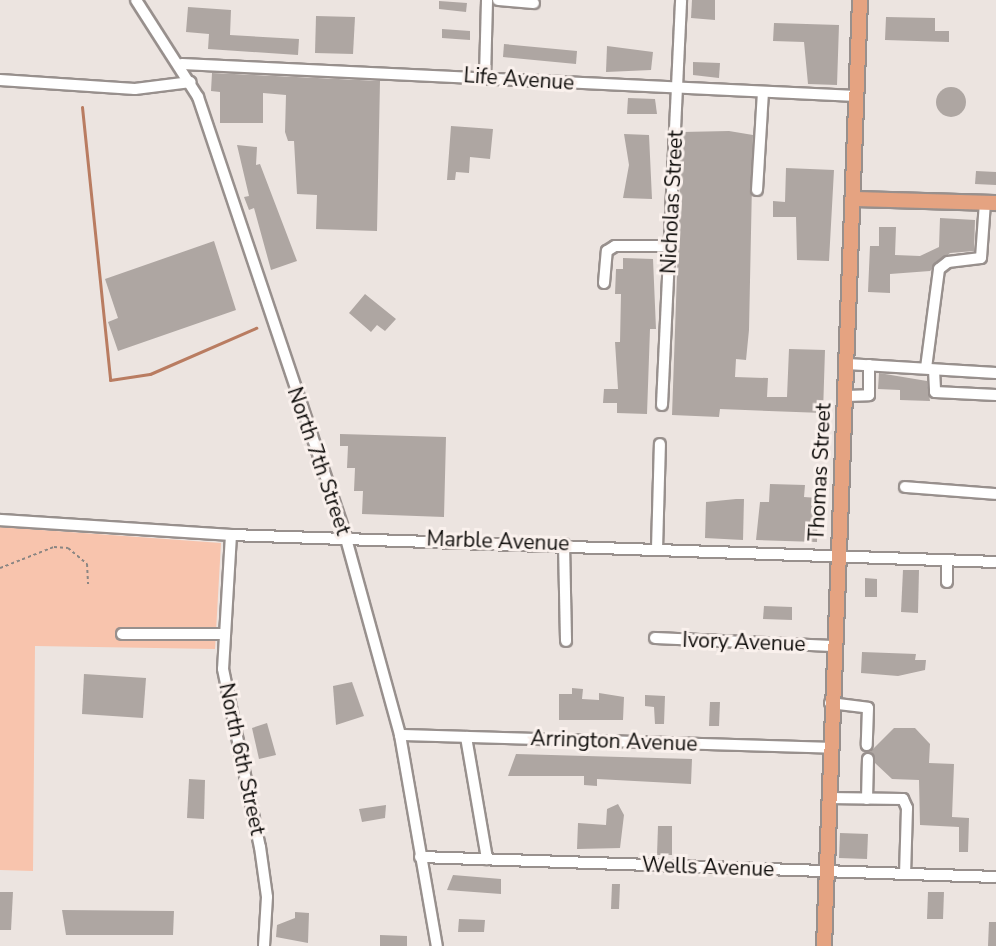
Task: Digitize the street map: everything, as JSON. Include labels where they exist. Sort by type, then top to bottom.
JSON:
[{"type":"main road","name":"Thomas Street","points":[[824,946],[830,703],[846,396],[860,0]]},
{"type":"main road","points":[[854,199],[991,203]]},
{"type":"street","name":"North 7th Street","points":[[136,0],[182,64],[191,82],[345,535],[400,735],[437,946]]},
{"type":"street","points":[[485,77],[488,0]]},
{"type":"street","points":[[498,0],[534,3]]},
{"type":"street","name":"Nicholas Street","points":[[662,405],[681,0]]},
{"type":"street","name":"Life Avenue","points":[[182,64],[856,96]]},
{"type":"street","points":[[0,80],[135,89],[191,82]]},
{"type":"street","points":[[757,190],[763,92]]},
{"type":"street","points":[[991,203],[981,258],[948,262],[939,269],[930,369],[935,392],[996,395]]},
{"type":"street","points":[[604,283],[607,251],[615,246],[670,246]]},
{"type":"street","points":[[847,364],[996,373]]},
{"type":"street","points":[[846,396],[869,395],[869,365]]},
{"type":"street","points":[[657,549],[660,444]]},
{"type":"street","points":[[905,488],[996,494]]},
{"type":"street","name":"Marble Avenue","points":[[0,520],[231,535],[345,535],[996,562]]},
{"type":"street","name":"North 6th Street","points":[[231,535],[224,634],[228,708],[267,897],[264,946]]},
{"type":"street","points":[[564,544],[566,642]]},
{"type":"street","points":[[946,582],[947,560]]},
{"type":"street","points":[[122,634],[224,634]]},
{"type":"street","name":"Ivory Avenue","points":[[656,638],[833,646]]},
{"type":"street","points":[[830,703],[867,708],[867,745]]},
{"type":"street","name":"Arrington Avenue","points":[[400,735],[829,748]]},
{"type":"street","points":[[466,737],[488,859]]},
{"type":"street","points":[[867,799],[868,759]]},
{"type":"street","points":[[828,798],[906,803],[905,874]]},
{"type":"street","name":"Wells Avenue","points":[[420,857],[996,877]]},
{"type":"path","points":[[0,568],[54,547],[68,548],[87,564],[88,584]]},
{"type":"shaded area","points":[[0,527],[221,543],[215,649],[35,646],[33,871],[0,870]]},
{"type":"building","points":[[692,0],[715,0],[715,20],[691,18]]},
{"type":"building","points":[[439,1],[467,3],[466,12],[439,9]]},
{"type":"building","points":[[188,7],[231,10],[230,35],[299,39],[298,55],[208,49],[209,34],[186,32]]},
{"type":"building","points":[[316,16],[355,17],[353,54],[315,53]]},
{"type":"building","points":[[886,17],[935,18],[935,31],[949,31],[949,42],[885,40]]},
{"type":"building","points":[[774,23],[839,25],[837,85],[808,84],[804,42],[773,41]]},
{"type":"building","points":[[442,29],[470,31],[470,40],[442,38]]},
{"type":"building","points":[[504,44],[577,51],[576,64],[503,57]]},
{"type":"building","points":[[607,46],[653,52],[651,70],[606,72]]},
{"type":"building","points":[[693,62],[720,63],[719,78],[693,75]]},
{"type":"building","points":[[212,73],[380,81],[377,231],[316,229],[317,195],[297,194],[294,141],[288,141],[285,132],[286,95],[263,93],[263,123],[220,123],[220,92],[211,91]]},
{"type":"building","points":[[951,87],[957,88],[965,96],[965,108],[957,116],[951,117],[945,116],[937,108],[936,102],[937,96],[945,88]]},
{"type":"building","points":[[628,98],[655,99],[657,114],[627,114]]},
{"type":"building","points":[[451,126],[493,129],[490,159],[470,157],[469,173],[456,172],[455,180],[447,180]]},
{"type":"building","points":[[729,131],[753,135],[749,330],[746,360],[736,359],[735,377],[768,378],[767,397],[787,397],[789,349],[825,350],[823,413],[720,409],[719,417],[672,415],[682,132]]},
{"type":"building","points":[[624,134],[649,135],[652,199],[623,198],[629,165]]},
{"type":"building","points":[[237,145],[257,147],[256,165],[260,164],[297,261],[271,270],[254,208],[249,210],[244,197],[249,196]]},
{"type":"building","points":[[786,168],[834,170],[829,261],[797,260],[796,217],[773,217],[773,201],[785,202]]},
{"type":"building","points":[[976,171],[996,172],[996,185],[975,184]]},
{"type":"building","points":[[940,218],[975,220],[974,251],[950,253],[930,271],[890,274],[890,293],[868,292],[870,246],[879,246],[879,227],[896,227],[895,255],[920,256],[939,247]]},
{"type":"building","points":[[214,241],[236,310],[118,351],[108,322],[118,318],[105,279]]},
{"type":"building","points":[[623,258],[653,259],[656,329],[650,329],[647,414],[617,413],[617,403],[603,403],[604,389],[618,389],[615,342],[620,342],[621,294],[615,294],[616,269],[623,269]]},
{"type":"building","points":[[365,294],[396,319],[385,331],[377,325],[371,332],[349,313]]},
{"type":"building","points":[[879,373],[927,381],[930,401],[900,400],[900,390],[878,389]]},
{"type":"building","points":[[340,434],[446,437],[444,517],[362,514],[363,491],[354,491],[355,468],[347,468],[348,446],[340,446]]},
{"type":"building","points":[[770,484],[805,485],[804,497],[818,498],[817,542],[756,540],[760,502],[769,502]]},
{"type":"building","points":[[744,499],[743,540],[705,538],[706,502]]},
{"type":"building","points":[[903,570],[919,570],[918,613],[901,612]]},
{"type":"building","points":[[865,578],[877,579],[877,597],[865,597]]},
{"type":"building","points":[[764,606],[792,607],[792,620],[763,619]]},
{"type":"building","points":[[862,652],[916,654],[915,660],[926,660],[925,670],[898,676],[861,673]]},
{"type":"building","points":[[84,674],[146,678],[143,718],[82,714]]},
{"type":"building","points":[[352,682],[364,716],[336,725],[333,686]]},
{"type":"building","points":[[572,688],[583,689],[582,699],[599,700],[599,693],[624,697],[623,720],[559,720],[559,694],[572,694]]},
{"type":"building","points":[[645,695],[665,696],[664,724],[655,724],[654,707],[645,706]]},
{"type":"building","points":[[710,702],[720,702],[719,726],[709,726]]},
{"type":"building","points":[[267,723],[276,755],[259,759],[252,728]]},
{"type":"building","points":[[894,728],[915,728],[930,744],[929,763],[954,764],[952,817],[969,818],[968,852],[959,852],[959,827],[920,825],[919,780],[892,779],[875,763],[870,752]]},
{"type":"building","points":[[516,754],[692,759],[691,784],[597,779],[597,786],[584,785],[584,776],[508,776]]},
{"type":"building","points":[[189,779],[205,780],[204,819],[187,818]]},
{"type":"building","points":[[618,804],[624,815],[620,848],[577,849],[578,823],[606,825],[607,809]]},
{"type":"building","points":[[386,805],[385,818],[362,822],[359,809]]},
{"type":"building","points":[[658,826],[672,826],[672,855],[657,855]]},
{"type":"building","points":[[840,833],[868,834],[867,859],[839,858]]},
{"type":"building","points":[[453,875],[501,879],[501,894],[447,890]]},
{"type":"building","points":[[612,884],[620,884],[619,909],[611,909]]},
{"type":"building","points":[[0,892],[13,892],[11,930],[0,930]]},
{"type":"building","points":[[928,892],[944,892],[943,919],[927,919]]},
{"type":"building","points":[[62,910],[174,911],[173,935],[66,935]]},
{"type":"building","points":[[295,912],[309,913],[308,943],[276,937],[277,925],[295,918]]},
{"type":"building","points":[[459,919],[485,920],[484,932],[458,932]]},
{"type":"building","points":[[989,922],[996,922],[996,946],[988,946]]},
{"type":"building","points":[[380,935],[407,936],[407,946],[380,946]]},
{"type":"waterway","points":[[82,107],[110,380],[150,374],[256,328]]}]
